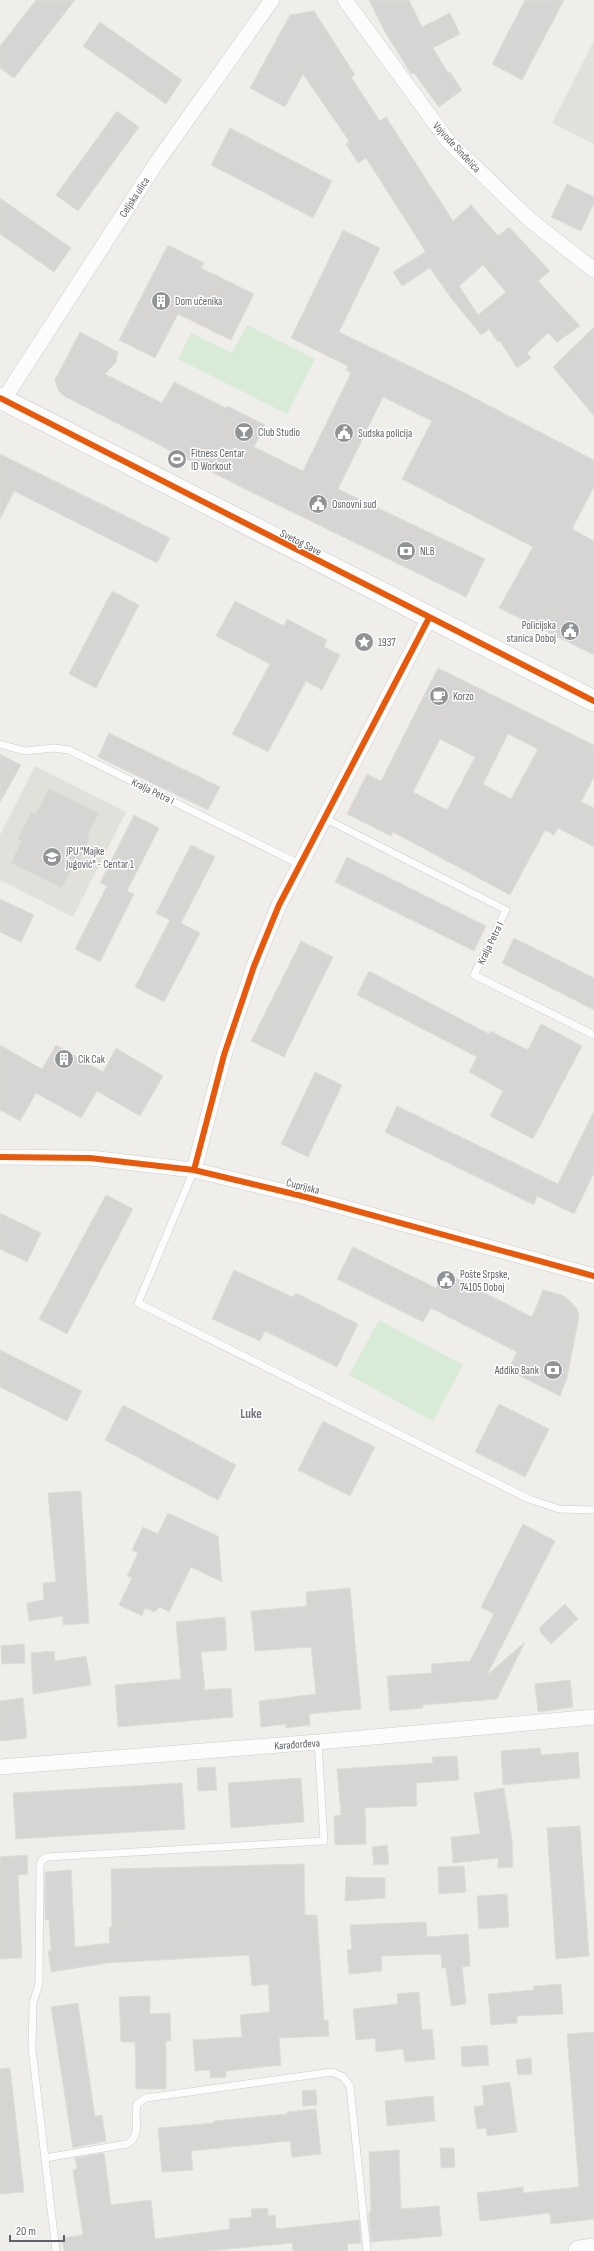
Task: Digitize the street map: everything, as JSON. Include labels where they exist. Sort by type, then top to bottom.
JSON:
[{"type":"street","name":"Celjska ulica","points":[[2,399],[157,162],[272,0]]},
{"type":"street","name":"Vojvode Sinđelića","points":[[346,0],[448,141],[530,220],[594,270]]},
{"type":"street","name":"Svetog Save","points":[[2,399],[594,701]]},
{"type":"street","points":[[194,1170],[226,1048],[254,966],[279,905],[299,864],[429,618]]},
{"type":"street","name":"Ćuprijska","points":[[0,1158],[90,1158],[194,1170],[302,1196],[594,1276]]},
{"type":"street","name":"Karađorđeva","points":[[0,1767],[318,1742],[594,1717]]},
{"type":"street","points":[[579,2251],[594,2249]]},
{"type":"lane","name":"Kralja Petra I","points":[[0,744],[25,751],[54,748],[69,750],[299,864]]},
{"type":"lane","name":"Kralja Petra I","points":[[324,818],[506,910],[474,975],[594,1035]]},
{"type":"lane","points":[[194,1170],[138,1303],[529,1499],[559,1508],[594,1510]]},
{"type":"lane","points":[[56,2251],[32,2048],[31,2018],[33,2003],[39,1984],[40,1865],[42,1860],[48,1857],[324,1841],[318,1742]]},
{"type":"lane","points":[[45,2158],[127,2144],[133,2141],[136,2134],[135,2113],[137,2104],[146,2098],[332,2072],[343,2077],[350,2086],[367,2251]]},
{"type":"shaded area","points":[[594,41],[594,144],[552,123]]},
{"type":"shaded area","name":"JPU \"Majke Jugović\" - Centar 1","points":[[35,766],[126,812],[73,917],[0,880],[0,835]]},
{"type":"green space","points":[[247,325],[315,359],[287,414],[178,359],[191,333],[232,353]]},
{"type":"green space","points":[[379,1320],[463,1365],[433,1421],[349,1375]]},
{"type":"building","points":[[36,0],[75,0],[14,78],[0,68],[0,46]]},
{"type":"building","points":[[369,0],[409,0],[422,27],[450,13],[460,34],[433,48],[448,73],[450,72],[462,90],[439,107],[414,73],[411,74],[385,32]]},
{"type":"building","points":[[525,0],[564,0],[522,80],[492,64]]},
{"type":"building","points":[[314,11],[355,75],[351,77],[380,121],[386,117],[453,221],[471,205],[498,236],[509,227],[550,271],[538,281],[580,326],[557,342],[548,333],[527,353],[531,358],[517,368],[500,341],[498,342],[489,329],[481,335],[451,298],[430,268],[402,286],[393,272],[425,252],[424,249],[366,158],[358,163],[346,144],[349,141],[303,74],[285,107],[250,88],[290,15]],"holes":[[[483,265],[506,292],[478,315],[459,286]]]},
{"type":"building","points":[[100,22],[182,80],[166,104],[83,46]]},
{"type":"building","points":[[117,111],[139,127],[78,211],[56,195]]},
{"type":"building","points":[[230,128],[332,181],[313,218],[211,165]]},
{"type":"building","points":[[567,184],[594,197],[594,203],[581,231],[551,217]]},
{"type":"building","points":[[0,198],[71,248],[54,272],[0,234]]},
{"type":"building","points":[[343,230],[380,248],[339,332],[453,387],[594,460],[594,487],[572,529],[594,541],[594,655],[499,608],[533,547],[402,479],[432,421],[383,397],[338,489],[485,559],[466,597],[243,488],[64,396],[58,390],[55,380],[80,332],[118,352],[116,362],[105,374],[162,403],[174,382],[226,408],[227,406],[265,425],[254,447],[303,471],[351,373],[346,370],[348,366],[291,338]]},
{"type":"building","points":[[168,245],[204,263],[201,268],[254,294],[231,340],[178,314],[155,358],[119,340]]},
{"type":"building","points":[[594,327],[594,416],[553,367]]},
{"type":"building","points":[[0,454],[170,538],[157,563],[14,491],[0,519]]},
{"type":"building","points":[[112,591],[139,605],[96,688],[69,674]]},
{"type":"building","points":[[235,601],[284,626],[287,619],[327,640],[324,647],[340,655],[322,690],[306,681],[268,752],[232,734],[270,664],[216,636]]},
{"type":"building","points":[[438,668],[594,745],[594,777],[581,802],[594,808],[594,847],[558,828],[554,835],[545,830],[510,895],[393,832],[391,836],[347,814],[367,774],[381,781]],"holes":[[[508,734],[538,749],[511,799],[483,784]],[[440,739],[475,757],[447,810],[413,792]]]},
{"type":"building","points":[[109,733],[220,787],[208,810],[98,757]]},
{"type":"building","points":[[0,754],[21,765],[0,802]]},
{"type":"building","points":[[49,788],[99,813],[87,836],[90,838],[77,864],[75,862],[62,888],[11,863],[21,841],[17,840],[31,812],[36,814]]},
{"type":"building","points":[[134,815],[159,828],[127,891],[134,894],[100,962],[75,949],[107,886],[100,883]]},
{"type":"building","points":[[191,845],[215,857],[181,923],[200,933],[164,1002],[135,987],[170,920],[156,913]]},
{"type":"building","points":[[347,857],[486,926],[474,951],[335,882]]},
{"type":"building","points":[[0,899],[34,915],[21,942],[0,932]]},
{"type":"building","points":[[514,938],[594,978],[594,1010],[502,963]]},
{"type":"building","points":[[301,941],[333,957],[284,1057],[251,1041]]},
{"type":"building","points":[[369,971],[489,1034],[490,1031],[528,1050],[541,1024],[582,1046],[533,1139],[490,1116],[503,1091],[469,1072],[477,1057],[357,995]]},
{"type":"building","name":"Cik Cak","points":[[0,1045],[42,1069],[56,1045],[103,1072],[116,1048],[163,1076],[140,1116],[97,1091],[81,1118],[36,1093],[20,1121],[0,1110]]},
{"type":"building","points":[[315,1072],[342,1085],[308,1157],[281,1144]]},
{"type":"building","points":[[397,1106],[558,1184],[594,1111],[594,1173],[574,1214],[537,1196],[534,1205],[385,1132]]},
{"type":"building","points":[[106,1195],[133,1209],[67,1334],[39,1319]]},
{"type":"building","points":[[0,1213],[41,1233],[27,1262],[0,1249]]},
{"type":"building","points":[[353,1247],[436,1288],[444,1272],[532,1317],[543,1290],[562,1295],[577,1309],[579,1316],[567,1378],[560,1396],[508,1370],[517,1352],[431,1308],[423,1322],[337,1279]]},
{"type":"building","points":[[234,1270],[293,1297],[296,1293],[358,1324],[337,1367],[265,1331],[260,1341],[212,1319]]},
{"type":"building","points":[[0,1350],[82,1391],[67,1421],[0,1387]]},
{"type":"building","points":[[499,1404],[549,1429],[525,1477],[475,1452]]},
{"type":"building","points":[[123,1405],[236,1465],[218,1500],[105,1440]]},
{"type":"building","points":[[323,1421],[375,1447],[350,1496],[298,1470]]},
{"type":"building","points":[[81,1491],[89,1623],[63,1625],[63,1616],[29,1621],[27,1603],[44,1600],[43,1583],[56,1582],[48,1493]]},
{"type":"building","points":[[168,1513],[218,1536],[222,1582],[191,1567],[169,1612],[160,1607],[154,1612],[145,1608],[142,1616],[119,1605],[132,1578],[127,1576],[138,1553],[132,1550],[143,1527],[158,1534]]},
{"type":"building","points":[[523,1524],[555,1541],[487,1675],[525,1642],[497,1699],[423,1705],[423,1708],[390,1711],[387,1676],[432,1673],[431,1664],[470,1661],[494,1614],[481,1607]]},
{"type":"building","points":[[350,1588],[361,1709],[309,1714],[310,1725],[286,1728],[286,1724],[261,1727],[259,1701],[316,1694],[311,1647],[255,1651],[251,1611],[307,1606],[306,1592]]},
{"type":"building","points":[[565,1604],[578,1619],[551,1644],[540,1632],[540,1627]]},
{"type":"building","points":[[225,1617],[227,1650],[201,1652],[205,1690],[231,1688],[233,1717],[118,1727],[115,1685],[181,1679],[176,1622]]},
{"type":"building","points":[[24,1644],[25,1663],[2,1664],[1,1646]]},
{"type":"building","points":[[54,1651],[55,1661],[86,1656],[91,1685],[33,1694],[31,1653]]},
{"type":"building","points":[[570,1680],[573,1707],[538,1712],[535,1684]]},
{"type":"building","points":[[23,1698],[27,1738],[0,1741],[0,1701]]},
{"type":"building","points":[[540,1748],[541,1755],[578,1752],[580,1778],[503,1785],[501,1751]]},
{"type":"building","points":[[457,1756],[459,1780],[416,1783],[417,1806],[365,1808],[366,1844],[335,1845],[334,1816],[341,1815],[337,1769],[433,1763],[432,1757]]},
{"type":"building","points":[[215,1767],[217,1790],[198,1791],[197,1768]]},
{"type":"building","points":[[301,1778],[304,1822],[231,1828],[228,1783]]},
{"type":"building","points":[[182,1783],[185,1829],[16,1839],[13,1793]]},
{"type":"building","points":[[504,1788],[512,1840],[513,1867],[498,1868],[498,1858],[453,1863],[451,1837],[480,1834],[474,1793]]},
{"type":"building","points":[[580,1826],[589,1956],[556,1959],[547,1828]]},
{"type":"building","points":[[387,1845],[389,1864],[374,1865],[372,1847]]},
{"type":"building","points":[[27,1855],[28,1874],[18,1875],[22,1958],[0,1959],[0,1857]]},
{"type":"building","points":[[304,1864],[305,1915],[317,1915],[324,2020],[328,2020],[329,2036],[279,2038],[281,2065],[226,2071],[226,2077],[210,2078],[210,2070],[195,2071],[193,2040],[242,2037],[240,2015],[270,2012],[268,1984],[252,1986],[249,1955],[107,1963],[51,1972],[48,1951],[51,1951],[49,1920],[45,1920],[45,1872],[71,1870],[75,1947],[110,1943],[109,1927],[112,1927],[111,1869]]},
{"type":"building","points":[[464,1866],[466,1892],[439,1894],[438,1867]]},
{"type":"building","points":[[346,1877],[385,1878],[385,1898],[345,1901]]},
{"type":"building","points":[[507,1894],[509,1927],[479,1929],[477,1896]]},
{"type":"building","points":[[426,1922],[427,1937],[468,1934],[470,1966],[462,1967],[466,2004],[451,2006],[446,1968],[442,1968],[441,1954],[381,1956],[382,1971],[349,1974],[347,1950],[352,1949],[350,1925]]},
{"type":"building","points":[[561,1984],[563,2014],[517,2016],[517,2023],[491,2025],[488,1994],[534,1990],[534,1986]]},
{"type":"building","points":[[419,1992],[422,2030],[432,2029],[435,2059],[405,2062],[403,2049],[376,2052],[375,2038],[356,2040],[353,2009],[398,2004],[397,1994]]},
{"type":"building","points":[[150,1996],[150,2014],[170,2013],[171,2041],[166,2041],[166,2089],[136,2089],[135,2042],[121,2042],[119,1997]]},
{"type":"building","points":[[78,2003],[95,2116],[102,2115],[106,2141],[73,2148],[51,2007]]},
{"type":"building","points":[[594,2032],[594,2219],[551,2224],[550,2213],[480,2221],[477,2193],[523,2187],[523,2193],[579,2187],[567,2034]]},
{"type":"building","points":[[487,2045],[489,2065],[462,2067],[461,2047]]},
{"type":"building","points":[[531,2058],[532,2074],[518,2075],[516,2060]]},
{"type":"building","points":[[10,2068],[24,2192],[0,2194],[0,2069]]},
{"type":"building","points":[[510,2082],[517,2132],[487,2136],[486,2128],[477,2129],[474,2107],[484,2105],[482,2086]]},
{"type":"building","points":[[316,2090],[317,2105],[303,2106],[302,2091]]},
{"type":"building","points":[[433,2096],[435,2121],[387,2126],[385,2101]]},
{"type":"building","points":[[316,2109],[321,2154],[292,2157],[290,2141],[191,2151],[193,2170],[162,2172],[158,2128],[214,2123],[214,2121],[287,2114],[287,2112]]},
{"type":"building","points":[[440,2148],[454,2148],[455,2167],[441,2168]]},
{"type":"building","points":[[399,2150],[401,2209],[439,2206],[442,2236],[371,2242],[369,2219],[369,2212],[371,2212],[369,2152]]},
{"type":"building","points":[[104,2153],[111,2205],[151,2200],[155,2239],[230,2229],[229,2219],[252,2217],[251,2209],[268,2208],[268,2216],[275,2215],[276,2229],[359,2220],[361,2243],[347,2244],[348,2251],[293,2251],[292,2243],[208,2251],[64,2251],[62,2238],[83,2235],[73,2170],[77,2169],[75,2158]]},
{"type":"cycle path","points":[[0,398],[594,701]]},
{"type":"cycle path","points":[[194,1170],[224,1055],[254,966],[279,905],[429,618]]},
{"type":"cycle path","points":[[0,1157],[90,1158],[194,1170],[302,1196],[594,1276]]},
{"type":"place","name":"Dom učenika","points":[[161,301]]},
{"type":"place","name":"Club Studio","points":[[244,432]]},
{"type":"place","name":"Sudska policija","points":[[344,433]]},
{"type":"place","name":"Fitness Centar ID Workout","points":[[177,459]]},
{"type":"place","name":"Osnovni sud","points":[[318,504]]},
{"type":"place","name":"NLB","points":[[406,551]]},
{"type":"place","name":"Policijska stanica Doboj","points":[[570,631]]},
{"type":"place","name":"1937","points":[[364,642]]},
{"type":"place","name":"Korzo","points":[[439,696]]},
{"type":"place","name":"JPU \"Majke Jugović\" - Centar 1","points":[[52,857]]},
{"type":"place","name":"Cik Cak","points":[[64,1059]]},
{"type":"place","name":"Pošte Srpske, 74105 Doboj","points":[[446,1280]]},
{"type":"place","name":"Addiko Bank","points":[[553,1370]]},
{"type":"district","name":"Luke","points":[[251,1413]]}]
